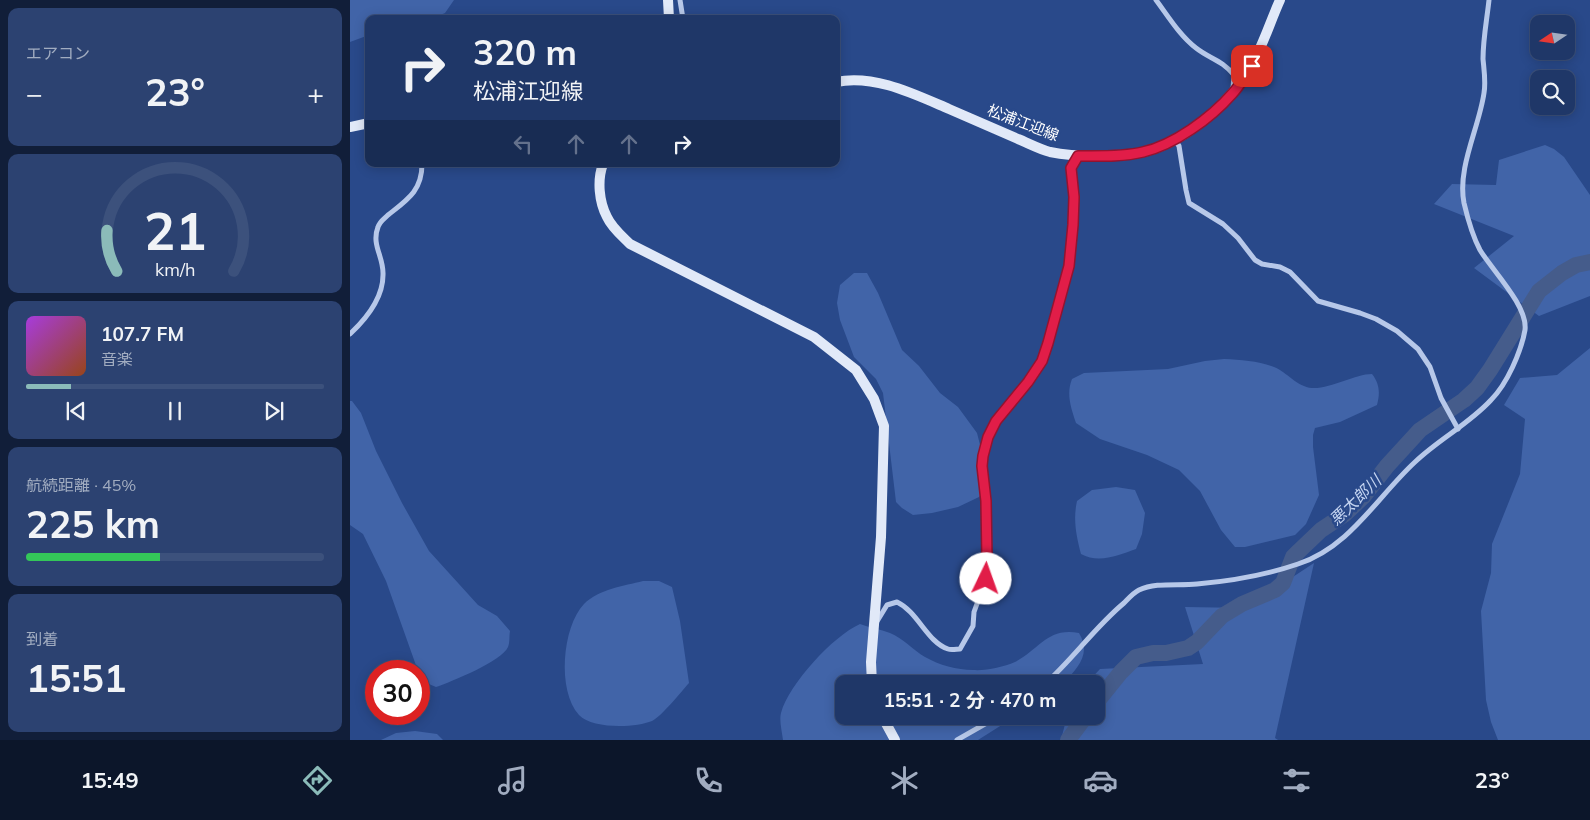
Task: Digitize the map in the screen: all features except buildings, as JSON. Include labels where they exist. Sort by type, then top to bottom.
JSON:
[{"type":"street","points":[[668,0],[669,15]]},
{"type":"street","points":[[680,0],[682,15]]},
{"type":"street","points":[[1156,0],[1192,45],[1226,65],[1234,75],[1233,94]]},
{"type":"street","name":"松浦江迎線","points":[[840,81],[848,79],[869,81],[907,91],[1049,152],[1078,156],[1122,155],[1144,152],[1175,139],[1208,117],[1233,94],[1252,66],[1280,0]]},
{"type":"street","points":[[1055,675],[1117,609],[1138,590],[1244,578],[1314,558],[1336,544],[1357,525],[1414,462],[1458,429],[1493,399],[1514,365],[1526,327],[1514,298],[1480,250],[1471,231],[1464,200],[1464,181],[1469,151],[1485,90],[1483,56],[1489,0]]},
{"type":"street","points":[[840,78],[848,79]]},
{"type":"street","points":[[350,127],[365,124]]},
{"type":"street","points":[[1175,139],[1179,146],[1189,203],[1223,224],[1238,238],[1255,260],[1262,264],[1280,267],[1290,272],[1318,301],[1376,319],[1397,331],[1418,349],[1430,367],[1441,398],[1458,429]]},
{"type":"street","points":[[874,627],[887,605],[897,602],[906,606],[938,642],[949,649],[960,648],[973,626],[974,612],[986,579],[986,501],[982,466],[983,456],[988,437],[996,421],[1028,382],[1042,361],[1048,343],[1069,266],[1074,197],[1071,168],[1078,156]]},
{"type":"street","points":[[350,334],[361,324],[378,297],[383,275],[374,236],[379,222],[409,198],[419,185],[422,167]]},
{"type":"street","points":[[602,167],[600,174],[601,199],[607,218],[630,244],[814,336],[856,370],[874,399],[884,426],[881,537],[872,675]]},
{"type":"street","points":[[886,725],[895,740]]},
{"type":"street","points":[[957,740],[983,725]]},
{"type":"shaded area","points":[[350,0],[454,0],[445,13],[440,15],[365,15],[365,36],[350,42]]},
{"type":"shaded area","points":[[1545,145],[1564,157],[1590,195],[1590,296],[1539,316],[1474,268],[1514,236],[1434,204],[1452,184],[1496,185],[1499,160]]},
{"type":"shaded area","points":[[854,273],[867,273],[878,293],[902,350],[919,366],[940,393],[958,407],[977,433],[987,472],[983,492],[979,497],[958,507],[913,515],[896,502],[883,393],[876,379],[854,357],[840,320],[837,303],[840,285]]},
{"type":"shaded area","points":[[1590,348],[1590,740],[1498,740],[1491,722],[1486,700],[1481,611],[1491,573],[1492,544],[1520,474],[1525,419],[1504,405],[1520,378],[1557,375]]},
{"type":"shaded area","points":[[1224,359],[1250,361],[1268,365],[1279,369],[1302,385],[1312,388],[1319,388],[1358,376],[1372,374],[1377,382],[1379,393],[1377,405],[1340,422],[1315,428],[1313,447],[1319,495],[1306,524],[1295,535],[1245,547],[1235,547],[1221,530],[1200,491],[1179,470],[1147,455],[1100,439],[1076,423],[1072,412],[1069,390],[1072,379],[1084,373],[1168,369]]},
{"type":"shaded area","points":[[350,401],[352,401],[361,413],[376,451],[429,551],[478,605],[497,616],[510,631],[509,644],[504,653],[453,681],[436,687],[430,684],[430,660],[414,660],[386,581],[363,534],[350,525]]},
{"type":"shaded area","points":[[1116,487],[1135,490],[1145,513],[1142,534],[1136,549],[1116,556],[1102,558],[1088,557],[1081,554],[1075,514],[1077,501],[1092,490]]},
{"type":"shaded area","points":[[1314,563],[1275,738],[1278,740],[1061,740],[1065,725],[1105,725],[1105,675],[1094,675],[1100,669],[1203,664],[1185,607],[1246,608]]},
{"type":"shaded area","points":[[643,581],[659,581],[672,587],[680,621],[689,683],[666,710],[652,721],[635,725],[614,726],[585,720],[579,715],[572,704],[567,691],[565,659],[571,628],[577,614],[590,599],[612,589]]},
{"type":"shaded area","points":[[860,624],[890,633],[930,660],[948,666],[973,670],[994,668],[1015,662],[1051,636],[1059,633],[1079,633],[1084,648],[1081,661],[1071,675],[835,675],[835,725],[1002,725],[978,740],[783,740],[780,716],[793,689],[813,662],[849,630]]},
{"type":"shaded area","points":[[415,731],[437,734],[443,740],[381,740],[396,733]]},
{"type":"waterway","name":"悪太郎川","points":[[1105,692],[1136,657],[1188,648],[1197,642],[1222,616],[1242,604],[1275,590],[1283,583],[1293,557],[1321,530],[1345,514],[1363,497],[1387,466],[1420,430],[1464,400],[1477,388],[1539,291],[1562,273],[1576,265],[1590,262]]},
{"type":"waterway","name":"悪太郎川","points":[[1068,740],[1079,725]]},
{"type":"route","points":[[986,579],[986,501],[982,466],[983,456],[988,437],[996,421],[1028,382],[1042,361],[1048,343],[1069,266],[1072,245],[1074,197],[1071,168],[1078,156],[1122,155],[1144,152],[1175,139],[1208,117],[1233,94],[1252,66]]}]
